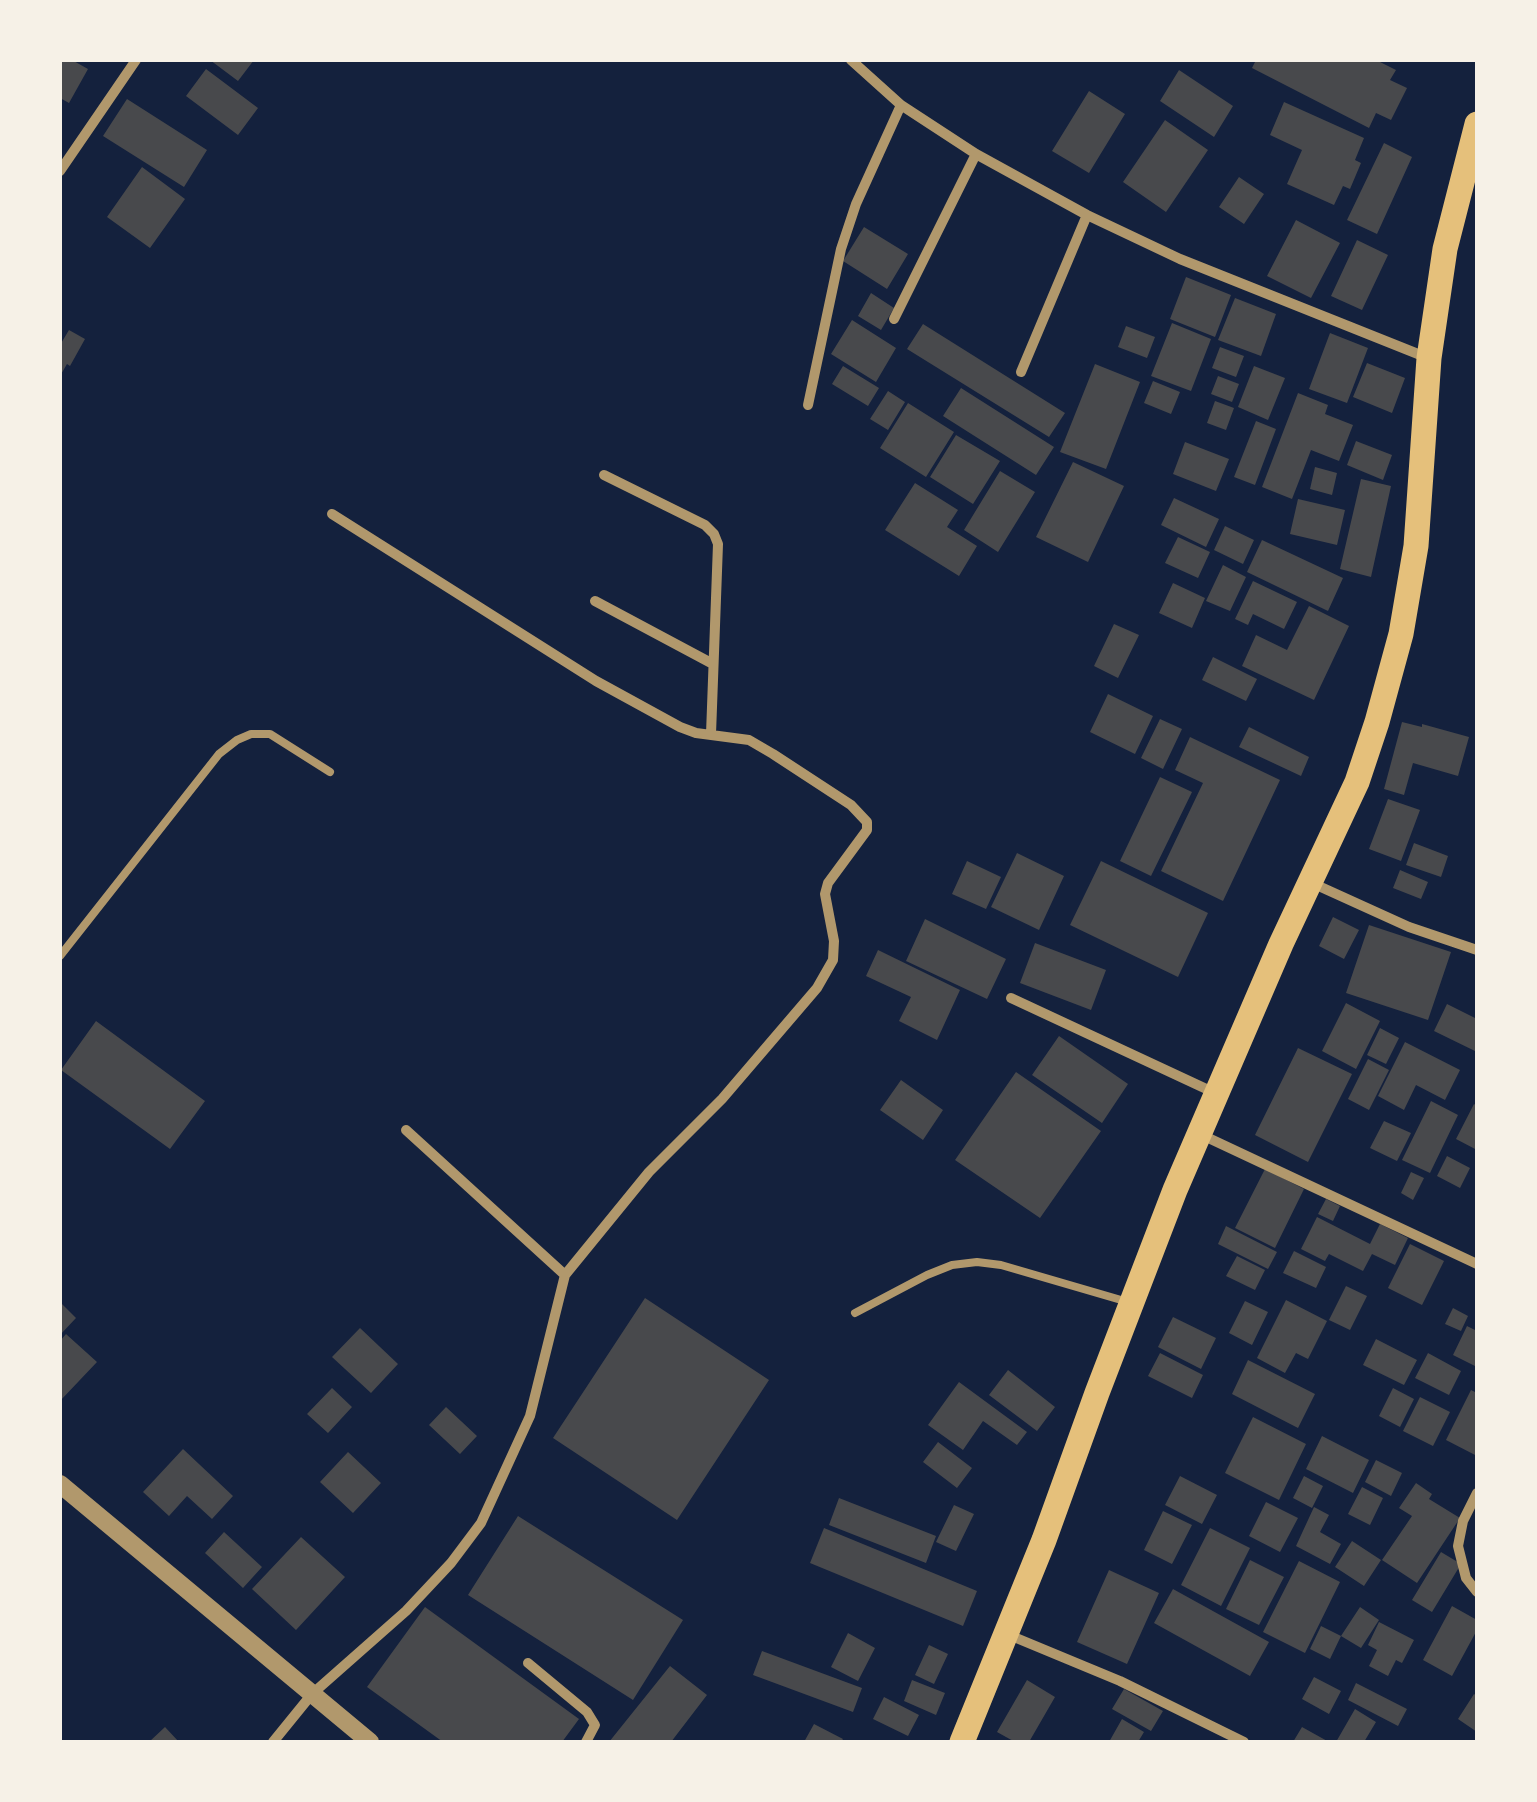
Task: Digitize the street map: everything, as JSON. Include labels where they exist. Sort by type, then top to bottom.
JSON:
[{"type":"highway","points":[[962,1742],[1008,1634],[1198,1134],[1280,944],[1357,782],[1401,634],[1416,546],[1429,358],[1445,250],[1477,124]]},
{"type":"street","points":[[60,171],[136,60]]},
{"type":"street","points":[[852,60],[901,105],[976,154],[1087,215],[1180,259],[1429,358]]},
{"type":"street","points":[[808,405],[841,249],[856,204],[901,105]]},
{"type":"street","points":[[894,319],[976,154]]},
{"type":"street","points":[[1022,372],[1087,215]]},
{"type":"street","points":[[604,475],[704,525],[714,534],[718,544],[712,734]]},
{"type":"street","points":[[273,1742],[451,1564],[480,1523],[530,1416],[564,1275],[649,1172],[722,1099],[817,988],[833,960],[834,940],[825,894],[828,883],[867,830],[868,822],[852,804],[748,740],[680,727],[596,681],[332,514]]},
{"type":"street","points":[[595,600],[713,664]]},
{"type":"street","points":[[1312,883],[1477,950]]},
{"type":"street","points":[[1011,998],[1216,1093]]},
{"type":"street","points":[[406,1130],[564,1275]]},
{"type":"street","points":[[1198,1134],[1477,1264]]},
{"type":"street","points":[[60,1484],[370,1742]]},
{"type":"street","points":[[1477,1493],[1458,1546],[1466,1578],[1477,1592]]},
{"type":"street","points":[[1008,1634],[1120,1680],[1244,1742]]},
{"type":"street","points":[[528,1663],[587,1712],[594,1725],[586,1742]]},
{"type":"lane","points":[[60,956],[219,754],[237,740],[251,734],[270,734],[330,772]]},
{"type":"lane","points":[[855,1313],[927,1275],[977,1262],[1001,1265],[1131,1303]]},
{"type":"building","points":[[60,60],[72,60],[88,69],[69,103],[60,98]]},
{"type":"building","points":[[210,60],[254,60],[238,81]]},
{"type":"building","points":[[1256,60],[1376,60],[1396,70],[1390,80],[1407,88],[1391,120],[1376,113],[1369,128],[1252,68]]},
{"type":"building","points":[[206,69],[258,108],[238,135],[186,96]]},
{"type":"building","points":[[1179,70],[1233,106],[1214,137],[1160,101]]},
{"type":"building","points":[[1089,91],[1125,114],[1089,173],[1052,151]]},
{"type":"building","points":[[127,99],[207,150],[184,187],[103,136]]},
{"type":"building","points":[[1284,102],[1364,138],[1355,160],[1361,163],[1350,189],[1343,186],[1334,205],[1287,184],[1302,150],[1270,135]]},
{"type":"building","points":[[1165,120],[1208,150],[1166,212],[1123,182]]},
{"type":"building","points":[[1384,143],[1412,157],[1377,234],[1347,220]]},
{"type":"building","points":[[142,167],[185,199],[150,248],[107,217]]},
{"type":"building","points":[[1239,177],[1264,194],[1244,224],[1219,207]]},
{"type":"building","points":[[1296,220],[1340,243],[1311,298],[1267,276]]},
{"type":"building","points":[[864,227],[908,254],[887,289],[843,261]]},
{"type":"building","points":[[1357,240],[1388,255],[1362,310],[1331,296]]},
{"type":"building","points":[[1186,277],[1231,295],[1215,337],[1170,319]]},
{"type":"building","points":[[871,293],[894,308],[881,330],[858,316]]},
{"type":"building","points":[[1235,298],[1276,314],[1261,356],[1218,340]]},
{"type":"building","points":[[852,320],[896,348],[876,382],[831,354]]},
{"type":"building","points":[[1172,323],[1211,339],[1191,391],[1151,376]]},
{"type":"building","points":[[923,324],[1065,413],[1049,437],[907,349]]},
{"type":"building","points":[[1126,326],[1155,337],[1147,358],[1118,347]]},
{"type":"building","points":[[69,330],[85,339],[60,376],[60,345]]},
{"type":"building","points":[[1330,333],[1368,348],[1347,403],[1309,389]]},
{"type":"building","points":[[1220,347],[1244,356],[1236,377],[1212,368]]},
{"type":"building","points":[[1367,363],[1405,378],[1392,413],[1353,397]]},
{"type":"building","points":[[1095,364],[1140,382],[1106,469],[1060,452]]},
{"type":"building","points":[[843,366],[879,388],[868,406],[832,384]]},
{"type":"building","points":[[1254,366],[1285,378],[1268,420],[1238,407]]},
{"type":"building","points":[[1218,376],[1239,384],[1232,402],[1211,394]]},
{"type":"building","points":[[1153,381],[1180,392],[1171,414],[1144,403]]},
{"type":"building","points":[[961,388],[1054,447],[1036,475],[943,416]]},
{"type":"building","points":[[888,391],[905,402],[888,430],[870,419]]},
{"type":"building","points":[[1298,393],[1328,405],[1325,414],[1353,425],[1339,461],[1311,450],[1292,499],[1262,487]]},
{"type":"building","points":[[1215,401],[1234,408],[1226,430],[1207,423]]},
{"type":"building","points":[[908,403],[954,432],[926,477],[880,448]]},
{"type":"building","points":[[1256,421],[1276,429],[1255,485],[1234,477]]},
{"type":"building","points":[[956,435],[1000,461],[973,504],[930,477]]},
{"type":"building","points":[[1356,441],[1392,455],[1383,480],[1347,465]]},
{"type":"building","points":[[1185,442],[1229,459],[1216,491],[1173,474]]},
{"type":"building","points":[[1073,462],[1124,486],[1088,562],[1036,537]]},
{"type":"building","points":[[1315,467],[1337,473],[1332,495],[1310,489]]},
{"type":"building","points":[[1000,471],[1035,492],[998,552],[964,530]]},
{"type":"building","points":[[1361,479],[1391,486],[1371,577],[1340,569]]},
{"type":"building","points":[[915,483],[958,510],[947,527],[977,546],[959,576],[885,530]]},
{"type":"building","points":[[1174,498],[1219,519],[1206,547],[1161,525]]},
{"type":"building","points":[[1298,499],[1345,510],[1337,545],[1290,534]]},
{"type":"building","points":[[1225,526],[1254,540],[1243,564],[1214,550]]},
{"type":"building","points":[[1178,537],[1210,552],[1198,578],[1165,563]]},
{"type":"building","points":[[1262,540],[1343,578],[1328,611],[1247,572]]},
{"type":"building","points":[[1223,565],[1246,577],[1230,611],[1206,601]]},
{"type":"building","points":[[1253,581],[1297,602],[1284,629],[1253,614],[1248,625],[1235,619]]},
{"type":"building","points":[[1173,583],[1205,598],[1192,628],[1159,613]]},
{"type":"building","points":[[1309,606],[1349,626],[1314,700],[1242,666],[1256,635],[1287,650]]},
{"type":"building","points":[[1114,624],[1139,635],[1118,678],[1094,666]]},
{"type":"building","points":[[1213,657],[1257,679],[1246,701],[1202,680]]},
{"type":"building","points":[[1108,694],[1153,716],[1135,754],[1090,732]]},
{"type":"building","points":[[1160,719],[1182,729],[1163,769],[1141,758]]},
{"type":"building","points":[[1402,722],[1469,737],[1458,776],[1413,763],[1404,795],[1384,789]]},
{"type":"building","points":[[1249,727],[1309,757],[1301,776],[1239,747]]},
{"type":"building","points":[[1190,737],[1280,780],[1223,901],[1161,871],[1203,783],[1175,770]]},
{"type":"building","points":[[1160,777],[1192,792],[1151,876],[1120,861]]},
{"type":"building","points":[[1388,799],[1420,810],[1401,861],[1369,849]]},
{"type":"building","points":[[1414,843],[1448,856],[1441,877],[1406,865]]},
{"type":"building","points":[[1017,853],[1064,876],[1039,930],[991,907]]},
{"type":"building","points":[[967,861],[1001,877],[986,909],[952,894]]},
{"type":"building","points":[[1101,861],[1208,913],[1178,977],[1070,925]]},
{"type":"building","points":[[1400,870],[1428,882],[1421,899],[1393,888]]},
{"type":"building","points":[[1333,917],[1359,930],[1344,959],[1319,946]]},
{"type":"building","points":[[925,919],[1006,959],[987,999],[906,961]]},
{"type":"building","points":[[1369,925],[1451,952],[1428,1020],[1346,993]]},
{"type":"building","points":[[1035,943],[1106,970],[1091,1010],[1020,983]]},
{"type":"building","points":[[878,950],[960,990],[937,1040],[899,1021],[911,997],[866,976]]},
{"type":"building","points":[[1346,1003],[1380,1021],[1356,1069],[1322,1051]]},
{"type":"building","points":[[1447,1004],[1477,1019],[1477,1052],[1434,1031]]},
{"type":"building","points":[[96,1021],[205,1101],[170,1149],[61,1070]]},
{"type":"building","points":[[1380,1028],[1399,1038],[1386,1064],[1367,1055]]},
{"type":"building","points":[[1059,1036],[1128,1084],[1102,1123],[1032,1075]]},
{"type":"building","points":[[1405,1042],[1460,1070],[1445,1100],[1416,1085],[1404,1110],[1378,1096]]},
{"type":"building","points":[[1298,1048],[1352,1074],[1308,1162],[1255,1135]]},
{"type":"building","points":[[1368,1059],[1389,1070],[1369,1110],[1348,1099]]},
{"type":"building","points":[[1016,1072],[1101,1131],[1040,1218],[955,1160]]},
{"type":"building","points":[[901,1080],[943,1110],[923,1140],[880,1110]]},
{"type":"building","points":[[1431,1101],[1458,1115],[1430,1173],[1402,1160]]},
{"type":"building","points":[[1474,1104],[1477,1106],[1477,1150],[1456,1139]]},
{"type":"building","points":[[1384,1121],[1411,1133],[1397,1161],[1370,1148]]},
{"type":"building","points":[[1447,1156],[1470,1168],[1460,1188],[1437,1176]]},
{"type":"building","points":[[1265,1169],[1304,1189],[1275,1248],[1235,1228]]},
{"type":"building","points":[[1411,1172],[1424,1178],[1413,1200],[1401,1193]]},
{"type":"building","points":[[1326,1199],[1340,1206],[1333,1221],[1318,1214]]},
{"type":"building","points":[[1317,1217],[1370,1244],[1380,1224],[1408,1238],[1395,1265],[1372,1254],[1363,1271],[1329,1254],[1325,1261],[1301,1249]]},
{"type":"building","points":[[1226,1226],[1277,1252],[1268,1269],[1218,1244]]},
{"type":"building","points":[[1410,1244],[1444,1261],[1422,1305],[1388,1288]]},
{"type":"building","points":[[1294,1251],[1326,1267],[1316,1288],[1283,1273]]},
{"type":"building","points":[[1237,1256],[1265,1270],[1255,1290],[1226,1276]]},
{"type":"building","points":[[1346,1286],[1367,1296],[1350,1330],[1329,1320]]},
{"type":"building","points":[[645,1298],[769,1380],[677,1520],[553,1438]]},
{"type":"building","points":[[1286,1300],[1327,1321],[1308,1359],[1296,1353],[1285,1373],[1257,1358]]},
{"type":"building","points":[[1245,1301],[1268,1312],[1252,1345],[1229,1333]]},
{"type":"building","points":[[60,1302],[76,1318],[60,1335]]},
{"type":"building","points":[[1453,1308],[1468,1316],[1461,1331],[1445,1324]]},
{"type":"building","points":[[1173,1317],[1216,1338],[1201,1369],[1158,1347]]},
{"type":"building","points":[[1467,1326],[1477,1331],[1477,1367],[1453,1355]]},
{"type":"building","points":[[360,1328],[398,1364],[371,1393],[332,1357]]},
{"type":"building","points":[[66,1334],[97,1362],[60,1401],[60,1341]]},
{"type":"building","points":[[1376,1339],[1417,1360],[1404,1385],[1363,1365]]},
{"type":"building","points":[[1160,1353],[1203,1375],[1192,1398],[1148,1376]]},
{"type":"building","points":[[1428,1353],[1461,1371],[1449,1395],[1415,1378]]},
{"type":"building","points":[[1248,1360],[1315,1394],[1298,1428],[1232,1394]]},
{"type":"building","points":[[1008,1370],[1055,1407],[1037,1431],[989,1395]]},
{"type":"building","points":[[959,1382],[1027,1432],[1017,1445],[983,1421],[963,1450],[928,1425]]},
{"type":"building","points":[[332,1388],[352,1407],[328,1433],[307,1414]]},
{"type":"building","points":[[1393,1388],[1414,1399],[1400,1427],[1379,1416]]},
{"type":"building","points":[[1471,1390],[1477,1393],[1477,1456],[1446,1440]]},
{"type":"building","points":[[1420,1397],[1450,1412],[1433,1446],[1403,1431]]},
{"type":"building","points":[[446,1407],[477,1436],[460,1454],[429,1425]]},
{"type":"building","points":[[1253,1417],[1306,1444],[1279,1500],[1225,1473]]},
{"type":"building","points":[[1322,1436],[1369,1460],[1353,1493],[1306,1469]]},
{"type":"building","points":[[938,1442],[972,1468],[957,1488],[923,1462]]},
{"type":"building","points":[[183,1449],[233,1496],[212,1519],[187,1496],[169,1516],[143,1492]]},
{"type":"building","points":[[348,1452],[381,1483],[353,1513],[320,1482]]},
{"type":"building","points":[[1376,1460],[1402,1473],[1391,1496],[1365,1482]]},
{"type":"building","points":[[1180,1476],[1217,1495],[1202,1524],[1165,1505]]},
{"type":"building","points":[[1304,1476],[1323,1486],[1312,1508],[1293,1498]]},
{"type":"building","points":[[1416,1483],[1432,1494],[1429,1499],[1460,1518],[1417,1583],[1382,1560],[1412,1516],[1399,1508]]},
{"type":"building","points":[[1362,1487],[1383,1498],[1370,1525],[1348,1514]]},
{"type":"building","points":[[839,1498],[936,1536],[926,1563],[829,1525]]},
{"type":"building","points":[[1266,1502],[1298,1518],[1280,1552],[1249,1536]]},
{"type":"building","points":[[954,1505],[974,1514],[956,1551],[936,1542]]},
{"type":"building","points":[[1314,1507],[1329,1515],[1320,1532],[1341,1544],[1330,1564],[1296,1546]]},
{"type":"building","points":[[1163,1511],[1192,1525],[1172,1564],[1144,1550]]},
{"type":"building","points":[[518,1516],[683,1620],[633,1700],[468,1595]]},
{"type":"building","points":[[824,1528],[977,1591],[963,1626],[810,1563]]},
{"type":"building","points":[[1210,1528],[1250,1548],[1221,1606],[1181,1585]]},
{"type":"building","points":[[224,1532],[262,1567],[243,1588],[205,1553]]},
{"type":"building","points":[[301,1537],[345,1577],[296,1630],[252,1589]]},
{"type":"building","points":[[1352,1541],[1381,1560],[1364,1586],[1335,1567]]},
{"type":"building","points":[[1441,1552],[1461,1564],[1432,1612],[1412,1600]]},
{"type":"building","points":[[1250,1560],[1284,1577],[1259,1625],[1226,1609]]},
{"type":"building","points":[[1299,1561],[1340,1582],[1305,1653],[1263,1632]]},
{"type":"building","points":[[1109,1570],[1159,1593],[1127,1664],[1077,1642]]},
{"type":"building","points":[[1173,1589],[1269,1642],[1250,1676],[1154,1623]]},
{"type":"building","points":[[1452,1606],[1477,1620],[1477,1630],[1452,1676],[1423,1660]]},
{"type":"building","points":[[425,1607],[579,1719],[562,1742],[443,1742],[367,1687]]},
{"type":"building","points":[[1360,1607],[1379,1620],[1361,1648],[1341,1636]]},
{"type":"building","points":[[1379,1622],[1414,1640],[1402,1663],[1396,1660],[1388,1676],[1369,1666],[1377,1650],[1368,1645]]},
{"type":"building","points":[[1321,1626],[1341,1636],[1330,1659],[1310,1649]]},
{"type":"building","points":[[848,1633],[875,1648],[858,1681],[831,1667]]},
{"type":"building","points":[[929,1645],[948,1654],[934,1684],[915,1675]]},
{"type":"building","points":[[762,1651],[862,1688],[853,1712],[753,1675]]},
{"type":"building","points":[[670,1666],[707,1695],[671,1742],[609,1742]]},
{"type":"building","points":[[1314,1677],[1341,1691],[1329,1714],[1302,1699]]},
{"type":"building","points":[[912,1680],[945,1693],[936,1715],[904,1701]]},
{"type":"building","points":[[1027,1680],[1055,1697],[1029,1742],[1015,1742],[997,1732]]},
{"type":"building","points":[[1356,1683],[1407,1709],[1398,1726],[1348,1700]]},
{"type":"building","points":[[1124,1689],[1163,1711],[1151,1731],[1112,1709]]},
{"type":"building","points":[[1474,1694],[1477,1696],[1477,1732],[1458,1719]]},
{"type":"building","points":[[884,1697],[919,1715],[908,1736],[873,1719]]},
{"type":"building","points":[[1355,1709],[1376,1722],[1364,1742],[1336,1742]]},
{"type":"building","points":[[1122,1719],[1144,1732],[1138,1742],[1109,1742]]},
{"type":"building","points":[[814,1724],[843,1739],[804,1742]]},
{"type":"building","points":[[165,1727],[179,1742],[149,1742]]},
{"type":"building","points":[[1302,1727],[1329,1742],[1293,1742]]}]
